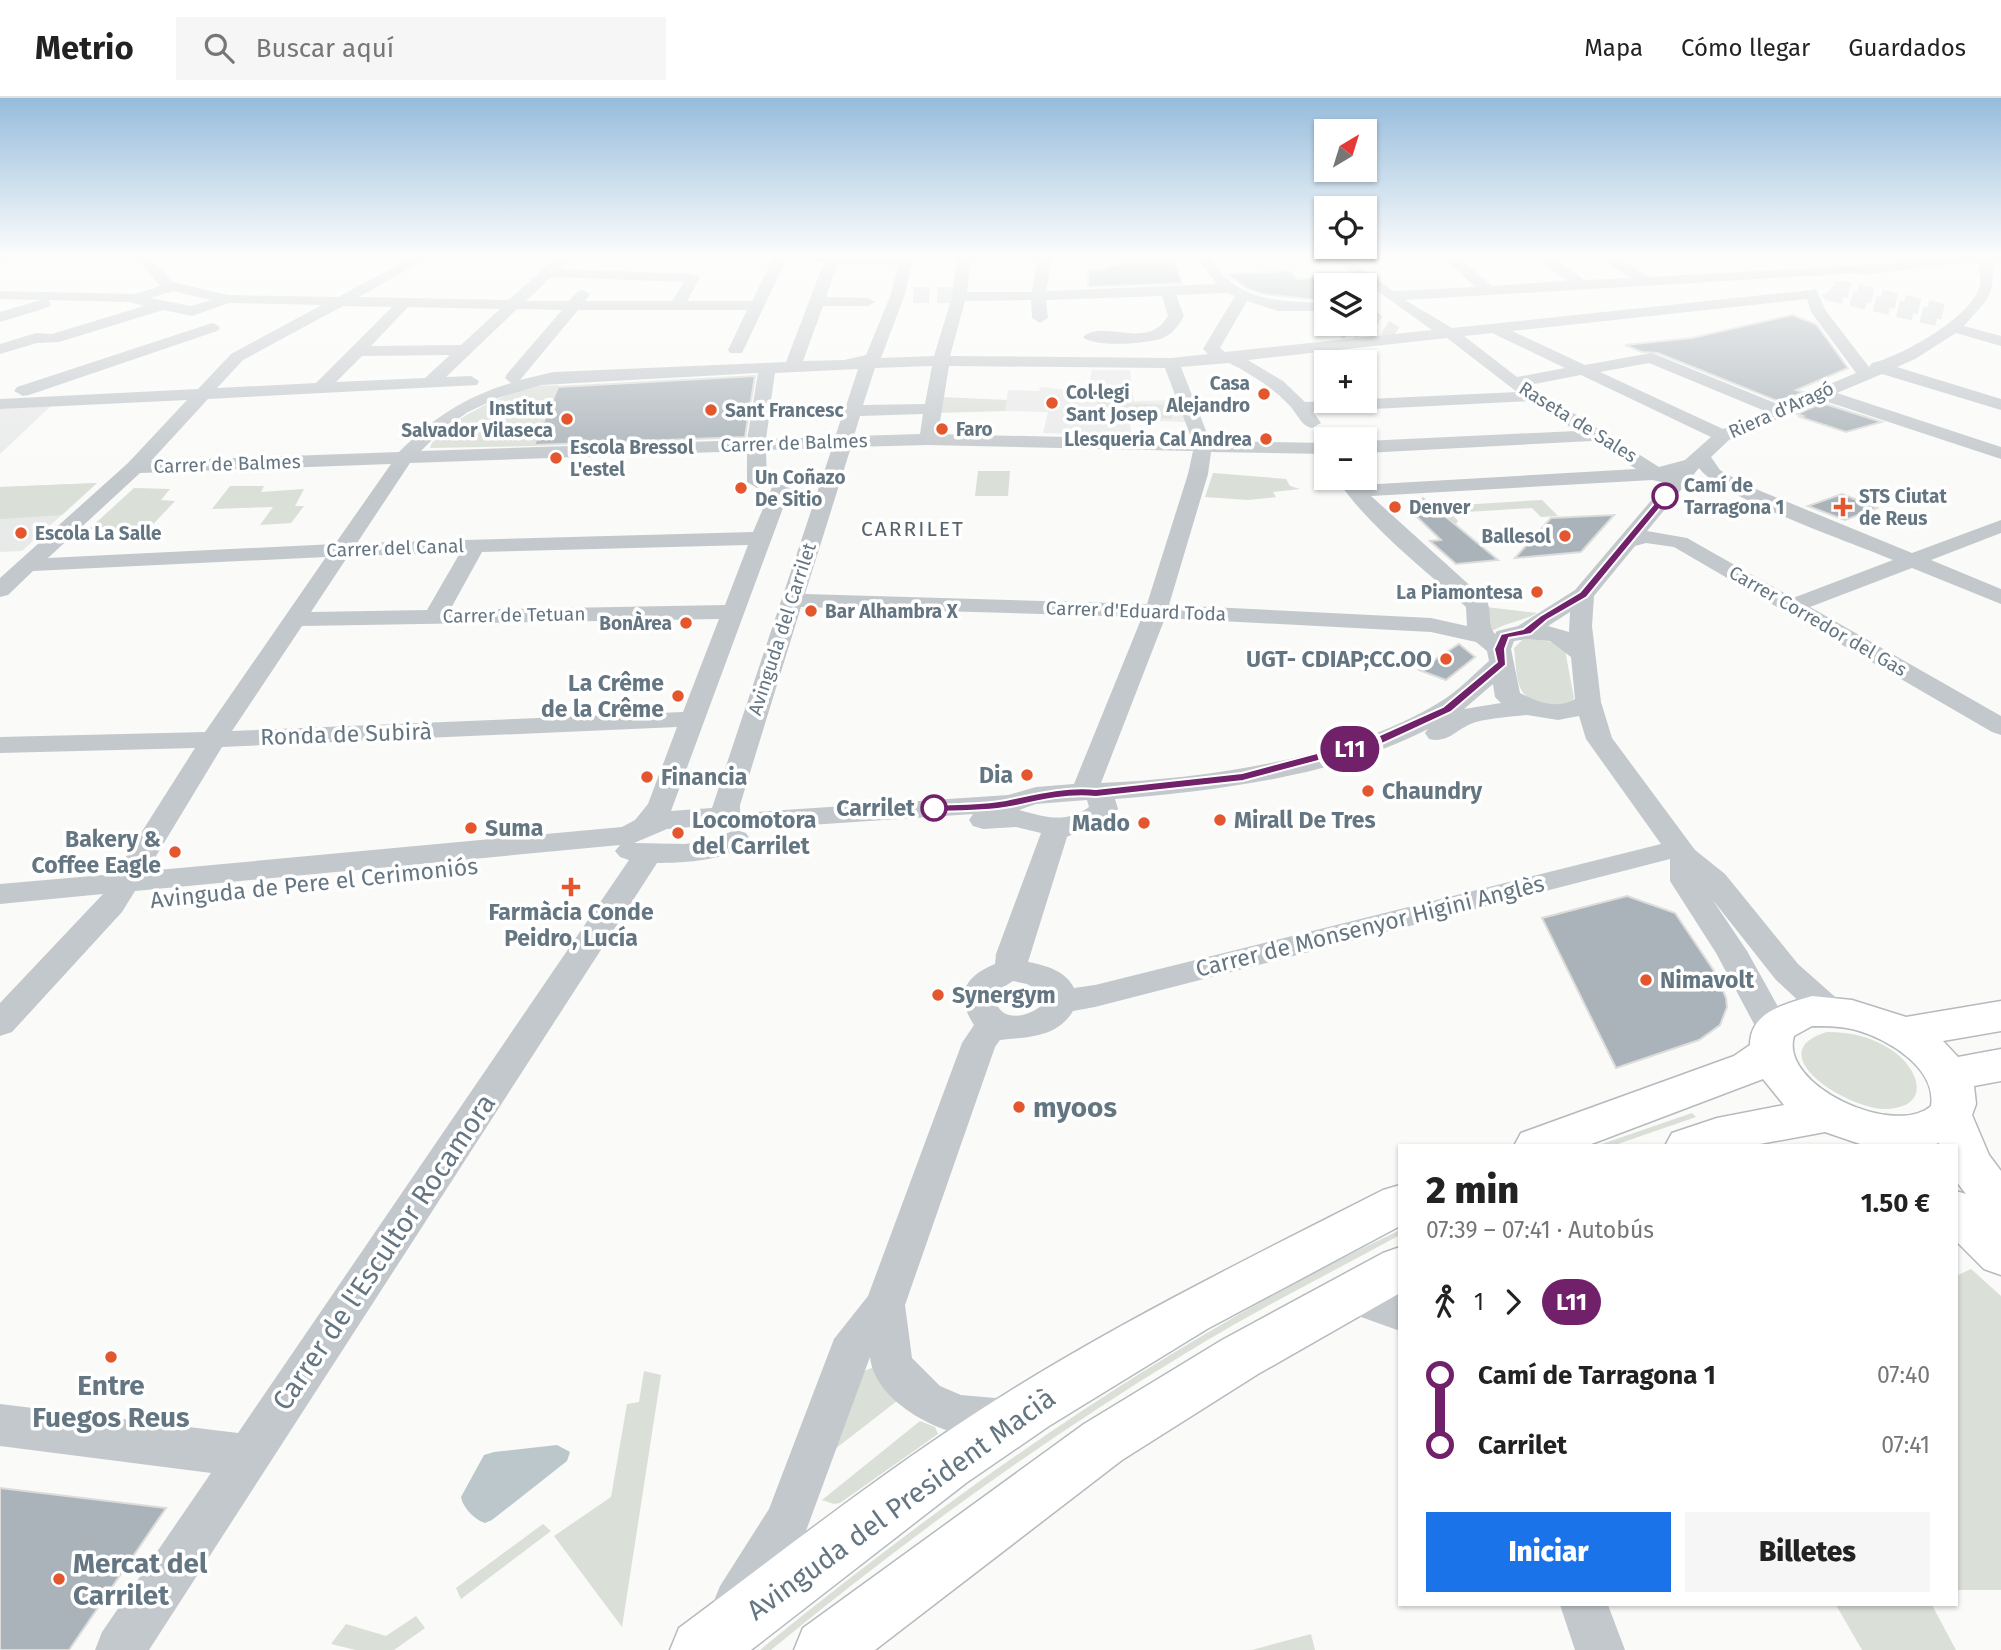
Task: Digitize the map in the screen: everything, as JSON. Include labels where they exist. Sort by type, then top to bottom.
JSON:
[{"type":"main road","points":[[1543,1144],[1749,1067],[1772,1041],[1783,1021],[1796,1015],[1830,1011],[1871,1020],[1901,1033],[1932,1056],[1949,1095],[1970,1164],[2001,1207]]},
{"type":"main road","points":[[1901,1033],[2001,1016]]},
{"type":"main road","points":[[1772,1041],[1778,1070],[1793,1089],[1829,1114],[1882,1138],[1921,1132],[1938,1125],[1949,1095],[2001,1065]]},
{"type":"main road","points":[[1693,1144],[1717,1135],[1829,1114]]},
{"type":"main road","name":"Avinguda del President Macià","points":[[709,1643],[947,1464],[1030,1408],[1189,1313],[1398,1204]]},
{"type":"main road","points":[[1958,1212],[2001,1254]]},
{"type":"main road","points":[[825,1650],[1103,1442],[1240,1357],[1398,1269]]},
{"type":"street","points":[[0,349],[36,338],[53,339],[80,330]]},
{"type":"street","points":[[0,402],[205,330]]},
{"type":"street","points":[[214,330],[237,357]]},
{"type":"street","points":[[0,590],[135,467],[237,357],[286,330]]},
{"type":"street","points":[[321,388],[377,330]]},
{"type":"street","points":[[430,383],[485,330]]},
{"type":"street","points":[[405,457],[436,426],[499,387],[551,330]]},
{"type":"street","points":[[736,350],[746,330]]},
{"type":"street","points":[[793,366],[806,330]]},
{"type":"street","name":"Avinguda del Carrilet","points":[[732,826],[726,805],[851,411],[886,330]]},
{"type":"street","points":[[928,439],[935,361],[948,330]]},
{"type":"street","points":[[1095,330],[1095,337],[1158,334],[1186,340],[1223,355],[1265,374],[1302,407],[1314,427]]},
{"type":"street","points":[[1158,334],[1162,330]]},
{"type":"street","points":[[1223,355],[1228,330]]},
{"type":"street","name":"Raseta de Sales","points":[[1445,330],[1516,383],[1665,480]]},
{"type":"street","points":[[430,383],[452,391],[460,399],[499,387],[553,377],[849,363],[872,358],[1171,363],[1223,355],[1466,330]]},
{"type":"street","points":[[1498,330],[1723,436]]},
{"type":"street","points":[[1832,330],[1850,356],[1876,368],[2001,405]]},
{"type":"street","name":"Riera d'Aragó","points":[[1535,624],[1583,594],[1628,541],[1665,480],[1696,460],[1723,436],[1909,356],[1947,330]]},
{"type":"street","points":[[1976,330],[2001,341]]},
{"type":"street","points":[[0,363],[59,344],[53,339]]},
{"type":"street","points":[[225,344],[261,344]]},
{"type":"street","points":[[356,351],[464,350]]},
{"type":"street","points":[[708,369],[714,356],[736,350],[748,356],[744,368]]},
{"type":"street","points":[[1516,383],[1651,359],[1780,411]]},
{"type":"street","points":[[638,841],[710,849],[730,844],[732,826],[1015,810],[1032,824],[1060,826],[1088,821],[1198,474],[1203,445],[1171,363]]},
{"type":"street","points":[[757,482],[756,444],[767,367]]},
{"type":"street","points":[[0,402],[471,381],[499,387]]},
{"type":"street","points":[[0,1024],[116,894],[293,619],[405,457],[452,391],[471,381]]},
{"type":"street","points":[[1819,393],[2001,453]]},
{"type":"street","points":[[1302,407],[1537,396]]},
{"type":"street","points":[[760,412],[932,409]]},
{"type":"street","points":[[1377,446],[1598,435]]},
{"type":"street","name":"Carrer de Balmes","points":[[135,467],[928,439],[1314,447]]},
{"type":"street","points":[[1696,460],[1713,474],[1740,489],[2001,597]]},
{"type":"street","points":[[1377,485],[1665,480]]},
{"type":"street","points":[[762,538],[780,489]]},
{"type":"street","points":[[1356,490],[1412,547],[1478,605],[1476,620],[1494,649],[1508,697],[1599,739]]},
{"type":"street","points":[[1793,606],[2001,526]]},
{"type":"street","name":"Carrer Corredor del Gas","points":[[1628,541],[1646,537],[1680,542],[2001,727]]},
{"type":"street","name":"Carrer del Canal","points":[[28,565],[342,550],[762,538]]},
{"type":"street","name":"Carrer de l'Escultor Rocamora","points":[[120,1650],[248,1456],[661,805],[762,538]]},
{"type":"street","points":[[435,616],[475,546]]},
{"type":"street","points":[[1583,594],[1580,626],[1588,702],[1599,739],[1682,852],[1714,881],[1787,972],[1830,1011]]},
{"type":"street","name":"Carrer d'Eduard Toda","points":[[791,600],[1156,611],[1432,625],[1494,649]]},
{"type":"street","name":"Carrer de Tetuan","points":[[293,619],[734,611]]},
{"type":"street","points":[[1095,798],[1243,777],[1378,741],[1447,709],[1505,636],[1535,624],[1574,643],[1584,657]]},
{"type":"street","points":[[1015,810],[1025,798],[1135,800],[1245,789],[1322,775],[1395,751],[1441,732],[1466,716],[1538,709],[1573,711],[1588,702]]},
{"type":"street","name":"Ronda de Subirà","points":[[0,745],[213,740],[693,719]]},
{"type":"street","points":[[1011,970],[1012,954],[1053,837],[1060,826]]},
{"type":"street","name":"Avinguda de Pere el Cerimoniós","points":[[0,915],[201,876],[638,841]]},
{"type":"street","name":"Avinguda de Pere el Cerimoniós","points":[[0,894],[116,894],[638,841]]},
{"type":"street","points":[[1682,852],[1685,881],[1731,951],[1772,1041]]},
{"type":"street","name":"Carrer de Monsenyor Higini Anglès","points":[[1061,1001],[1095,996],[1682,852]]},
{"type":"street","points":[[709,1643],[787,1523],[849,1352],[885,1305],[979,1043],[988,1031],[998,1026],[1014,1027],[1042,1022],[1053,1017],[1061,1001],[1057,986],[1035,974],[1011,970],[991,978],[979,995],[979,1005],[986,1017],[998,1026]]},
{"type":"street","points":[[1350,1296],[1398,1312]]},
{"type":"street","points":[[885,1305],[892,1366],[925,1400],[960,1415],[995,1418],[1030,1408]]},
{"type":"street","points":[[0,1425],[248,1456]]},
{"type":"street","points":[[1584,1606],[1600,1650]]},
{"type":"shaded area","name":"Col·legi Sant Josep","points":[[1092,370],[1130,370],[1134,401],[1179,400],[1187,422],[1130,420],[1131,436],[1043,433],[1048,412],[1005,411],[1008,390],[1039,391],[1040,387],[1087,392]],"holes":[[[1172,405],[1172,419],[1097,416]]]},
{"type":"shaded area","points":[[558,385],[533,446],[430,448],[446,429],[494,401],[526,389]]},
{"type":"shaded area","points":[[940,397],[1007,400],[1005,411],[936,413]]},
{"type":"shaded area","points":[[1098,402],[1173,405],[1172,419],[1097,417]]},
{"type":"shaded area","points":[[51,406],[19,436],[0,454],[0,409]]},
{"type":"shaded area","points":[[978,471],[1010,471],[1008,496],[975,496]]},
{"type":"shaded area","points":[[1213,473],[1286,479],[1290,486],[1300,489],[1273,492],[1276,497],[1248,500],[1205,497]]},
{"type":"shaded area","name":"Escola La Salle","points":[[97,483],[22,551],[0,552],[0,487]]},
{"type":"shaded area","name":"Escola La Salle","points":[[97,483],[62,515],[0,519],[0,487]]},
{"type":"shaded area","points":[[230,486],[264,486],[261,492],[304,489],[295,506],[304,506],[291,523],[260,525],[273,507],[212,509]]},
{"type":"shaded area","points":[[134,488],[170,489],[161,500],[175,501],[141,537],[115,538],[122,530],[87,531]]},
{"type":"shaded area","points":[[1542,500],[1558,516],[1541,517],[1532,508],[1451,513],[1458,521],[1456,524],[1443,524],[1427,507]]},
{"type":"shaded area","points":[[1486,607],[1537,613],[1489,633]]},
{"type":"shaded area","points":[[1532,638],[1556,643],[1565,650],[1574,698],[1571,702],[1555,705],[1539,703],[1531,700],[1521,689],[1514,648],[1522,640]]},
{"type":"shaded area","points":[[1827,1032],[1862,1036],[1893,1051],[1914,1076],[1917,1086],[1911,1101],[1888,1109],[1871,1107],[1852,1101],[1817,1079],[1805,1066],[1802,1053],[1808,1041]]},
{"type":"shaded area","points":[[1692,1113],[1696,1117],[1618,1144],[1602,1144]]},
{"type":"shaded area","points":[[1398,1231],[1398,1236],[1212,1337],[1078,1421],[871,1570],[771,1650],[760,1650],[911,1532],[1068,1420],[1230,1319]]},
{"type":"shaded area","points":[[1971,1269],[2001,1296],[2001,1590],[1958,1590],[1958,1275]]},
{"type":"shaded area","points":[[874,1367],[897,1401],[835,1449],[864,1371]]},
{"type":"shaded area","points":[[644,1371],[661,1375],[622,1627],[554,1536],[611,1497],[627,1404],[639,1402]]},
{"type":"shaded area","points":[[920,1421],[935,1427],[938,1434],[840,1503],[822,1500]]},
{"type":"shaded area","points":[[557,1445],[570,1452],[567,1461],[492,1520],[485,1523],[467,1509],[461,1497],[484,1455]]},
{"type":"shaded area","points":[[543,1524],[551,1531],[461,1599],[456,1588]]},
{"type":"shaded area","points":[[1837,1606],[1933,1606],[1956,1650],[1862,1650]]},
{"type":"shaded area","points":[[416,1616],[425,1628],[394,1650],[356,1650],[331,1644],[346,1624],[386,1636]]},
{"type":"shaded area","points":[[1311,1634],[1315,1650],[1252,1650]]},
{"type":"building","points":[[1725,330],[1821,330],[1848,368],[1796,390],[1803,392],[1780,402],[1658,353],[1642,352],[1625,345],[1692,338]]},
{"type":"building","name":"Institut Salvador Vilaseca","points":[[755,376],[745,437],[534,445],[558,387]]},
{"type":"building","points":[[1822,403],[1882,422],[1846,432],[1797,414]]},
{"type":"building","name":"STS Ciutat de Reus","points":[[1842,494],[1877,508],[1845,520],[1808,506]]},
{"type":"building","points":[[1423,498],[1498,560],[1456,564],[1430,541],[1441,540],[1411,511]]},
{"type":"building","points":[[1614,515],[1581,552],[1515,558],[1551,518]]},
{"type":"building","points":[[1459,644],[1475,657],[1446,680],[1419,670]]},
{"type":"building","name":"Nimavolt","points":[[1627,896],[1675,913],[1716,974],[1727,1007],[1720,1025],[1699,1040],[1616,1068],[1542,918]]},
{"type":"building","name":"Mercat del Carrilet","points":[[0,1488],[166,1508],[69,1650],[0,1650]]},
{"type":"tunnel","points":[[1390,330],[1395,334]]},
{"type":"bus line","name":"L11","points":[[934,808],[1014,803],[1025,798],[1243,777],[1378,741],[1447,709],[1502,663],[1499,649],[1505,636],[1527,631],[1583,594],[1665,496]]},
{"type":"place","name":"Casa Alejandro","points":[[1264,394]]},
{"type":"place","name":"Col·legi Sant Josep","points":[[1052,403]]},
{"type":"place","name":"Sant Francesc","points":[[711,410]]},
{"type":"place","name":"Institut Salvador Vilaseca","points":[[567,419]]},
{"type":"place","name":"Faro","points":[[942,429]]},
{"type":"place","name":"Llesqueria Cal Andrea","points":[[1266,439]]},
{"type":"place","name":"Escola Bressol L'estel","points":[[556,458]]},
{"type":"place","name":"Un Coñazo De Sitio","points":[[741,488]]},
{"type":"place","name":"Camí de Tarragona 1","points":[[1665,496]]},
{"type":"place","name":"Denver","points":[[1395,507]]},
{"type":"place","name":"STS Ciutat de Reus","points":[[1843,507]]},
{"type":"place","name":"Escola La Salle","points":[[21,533]]},
{"type":"place","name":"Ballesol","points":[[1565,536]]},
{"type":"place","name":"La Piamontesa","points":[[1537,592]]},
{"type":"place","name":"Bar Alhambra X","points":[[811,611]]},
{"type":"place","name":"BonÀrea","points":[[686,623]]},
{"type":"place","name":"UGT- CDIAP;CC.OO","points":[[1446,659]]},
{"type":"place","name":"La Crême de la Crême","points":[[678,696]]},
{"type":"place","name":"Dia","points":[[1027,775]]},
{"type":"place","name":"Financia","points":[[647,777]]},
{"type":"place","name":"Chaundry","points":[[1368,791]]},
{"type":"place","name":"Carrilet","points":[[934,808]]},
{"type":"place","name":"Mirall De Tres","points":[[1220,820]]},
{"type":"place","name":"Mado","points":[[1144,823]]},
{"type":"place","name":"Suma","points":[[471,828]]},
{"type":"place","name":"Locomotora del Carrilet","points":[[678,833]]},
{"type":"place","name":"Bakery & Coffee Eagle","points":[[175,852]]},
{"type":"place","name":"Farmàcia Conde Peidro, Lucía","points":[[571,887]]},
{"type":"place","name":"Nimavolt","points":[[1646,980]]},
{"type":"place","name":"Synergym","points":[[938,995]]},
{"type":"place","name":"myoos","points":[[1019,1107]]},
{"type":"place","name":"Entre Fuegos Reus","points":[[111,1357]]},
{"type":"place","name":"Mercat del Carrilet","points":[[59,1579]]},
{"type":"district","name":"CARRILET","points":[[913,529]]}]
